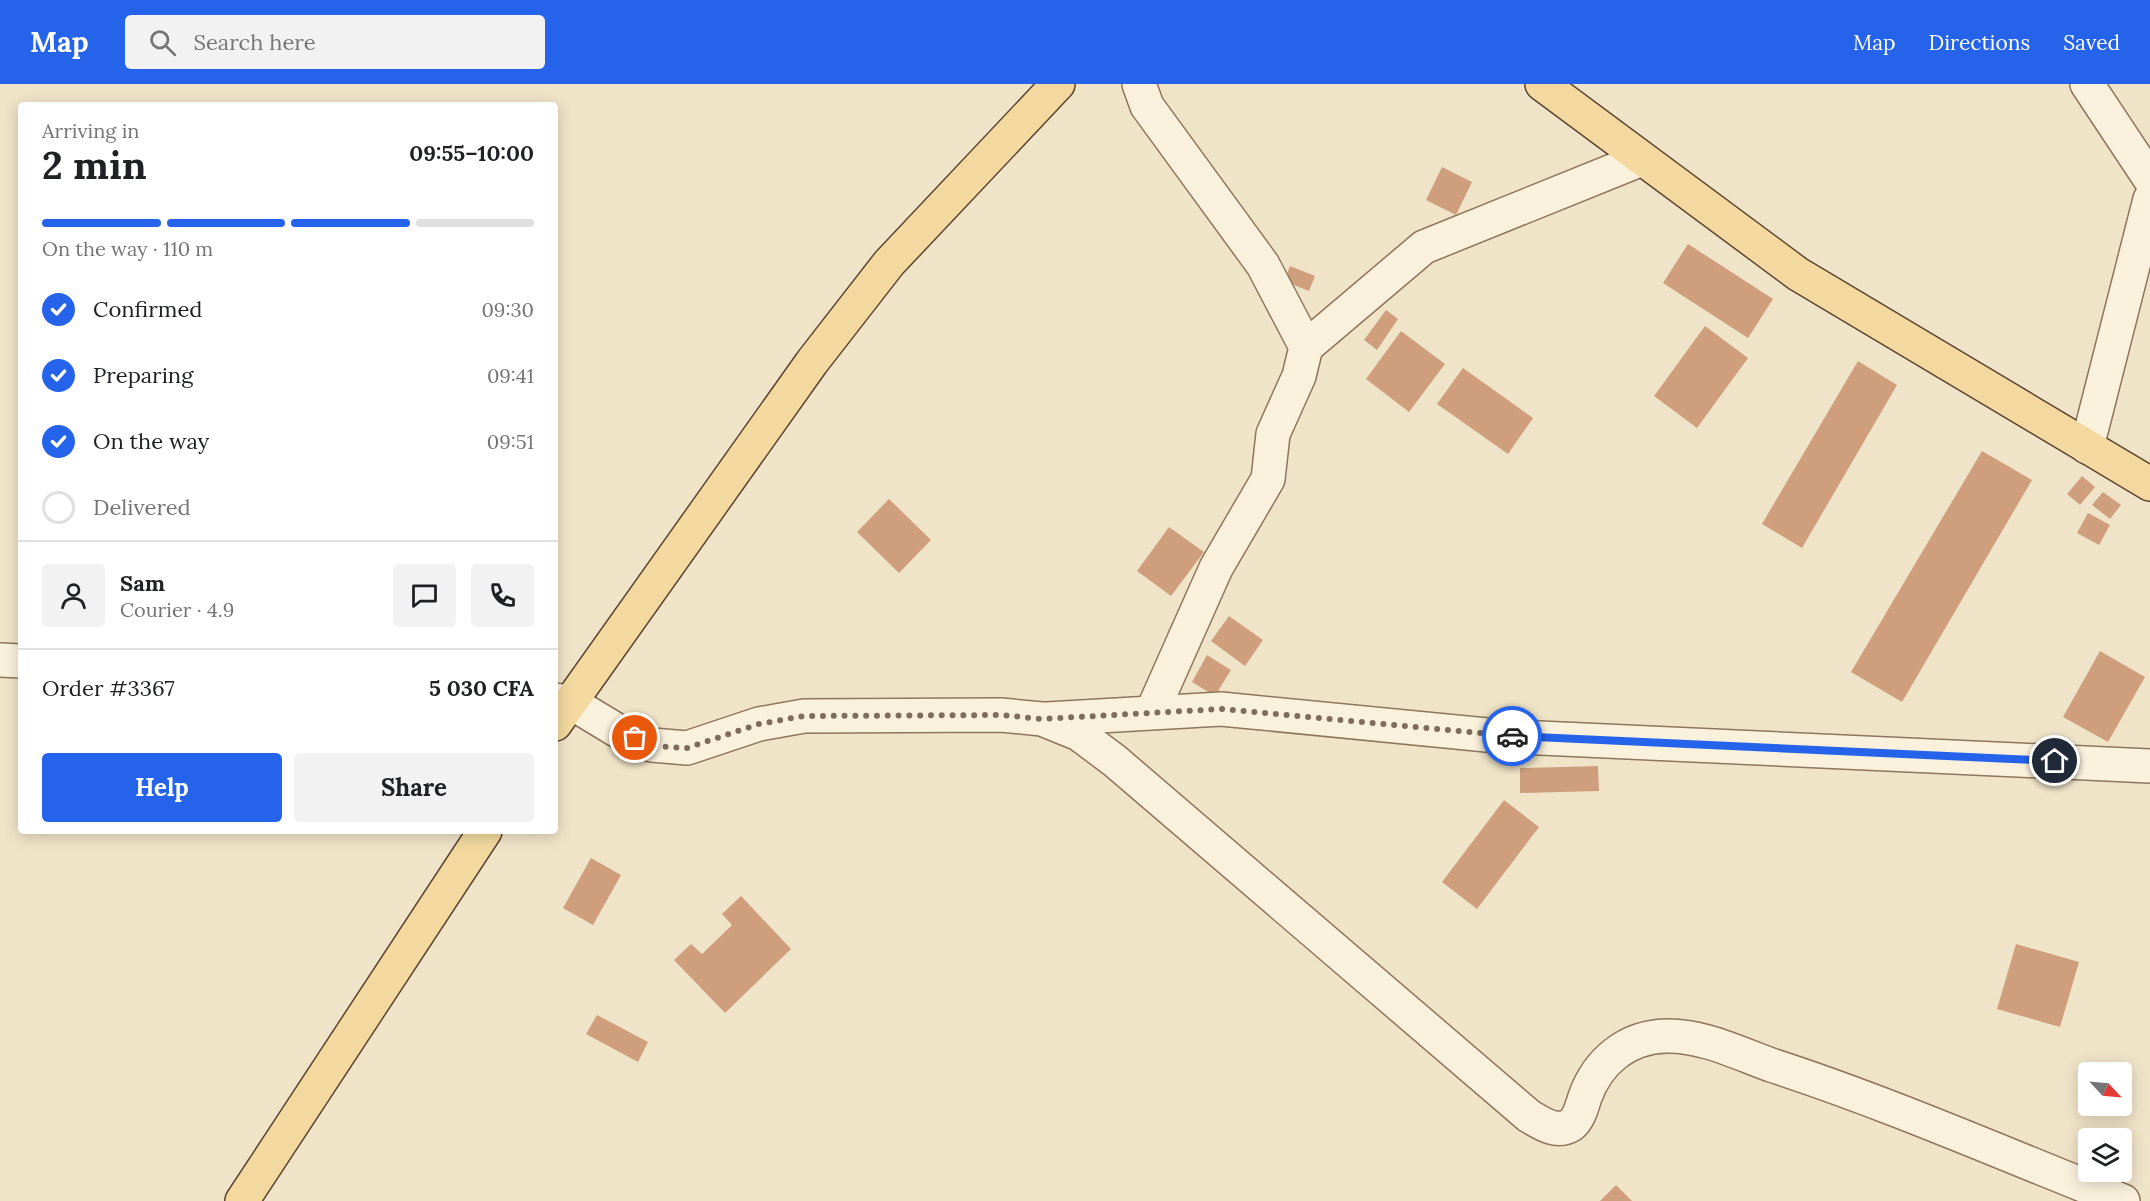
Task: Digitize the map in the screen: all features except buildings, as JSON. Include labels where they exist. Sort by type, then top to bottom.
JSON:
[{"type":"main road","points":[[560,709],[778,408],[875,281],[1058,84]]},
{"type":"main road","points":[[1542,84],[1798,274],[2150,484]]},
{"type":"main road","points":[[242,1201],[483,834]]},
{"type":"street","points":[[1139,84],[1147,106],[1263,266],[1306,347]]},
{"type":"street","points":[[2087,84],[2150,179]]},
{"type":"street","points":[[1152,712],[1216,568],[1268,479],[1273,434],[1299,376],[1306,347],[1424,247],[1642,159]]},
{"type":"street","points":[[2087,447],[2150,199]]},
{"type":"street","points":[[0,660],[18,661]]},
{"type":"street","points":[[560,709],[652,746],[687,748],[759,724],[804,716],[1001,715],[1042,719],[1221,709],[1497,736],[2150,766]]},
{"type":"street","points":[[1042,719],[1079,734],[1115,761],[1529,1116],[1547,1126],[1560,1129],[1572,1124],[1580,1113],[1594,1076],[1604,1062],[1620,1049],[1639,1040],[1667,1036],[1698,1040],[1841,1088],[2123,1201]]},
{"type":"way so far","points":[[635,738],[652,746],[687,748],[717,740],[759,724],[804,716],[1001,715],[1042,719],[1221,709],[1512,736]]},
{"type":"route","points":[[1512,736],[2055,761]]}]
